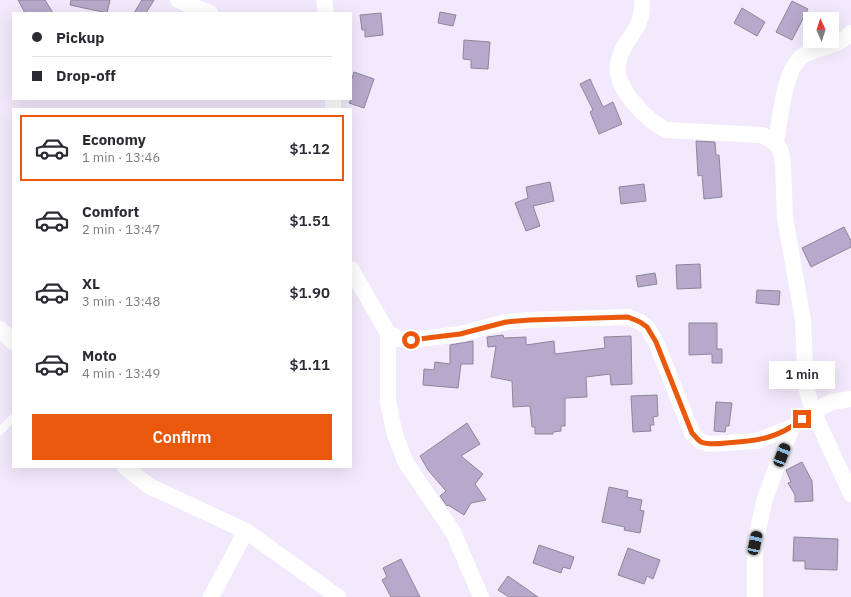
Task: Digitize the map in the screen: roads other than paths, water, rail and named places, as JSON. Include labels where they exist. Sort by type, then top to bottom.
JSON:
[{"type":"street","points":[[178,0],[208,12]]},
{"type":"street","points":[[324,0],[326,12]]},
{"type":"street","points":[[642,0],[643,13],[640,22],[622,53],[618,70],[624,88],[640,111],[657,126],[667,130],[762,136],[776,143],[781,152],[783,164],[785,218],[803,320],[806,387],[813,411],[851,494]]},
{"type":"street","points":[[776,143],[786,88],[792,70],[805,54],[836,44],[851,33]]},
{"type":"street","points":[[352,271],[388,334],[388,402],[395,435],[406,463],[453,532],[481,597]]},
{"type":"street","points":[[388,334],[399,339],[411,340],[460,334],[506,322],[628,317],[647,327],[656,342],[692,433],[700,441],[709,444],[757,441],[778,435],[792,427],[813,411],[832,402],[851,399]]},
{"type":"street","points":[[0,330],[12,341]]},
{"type":"street","points":[[755,597],[755,543],[761,513],[765,498],[792,427]]},
{"type":"street","points":[[126,468],[149,486],[246,530],[338,597]]},
{"type":"street","points":[[211,597],[246,530]]},
{"type":"lane","points":[[0,431],[12,419]]}]
